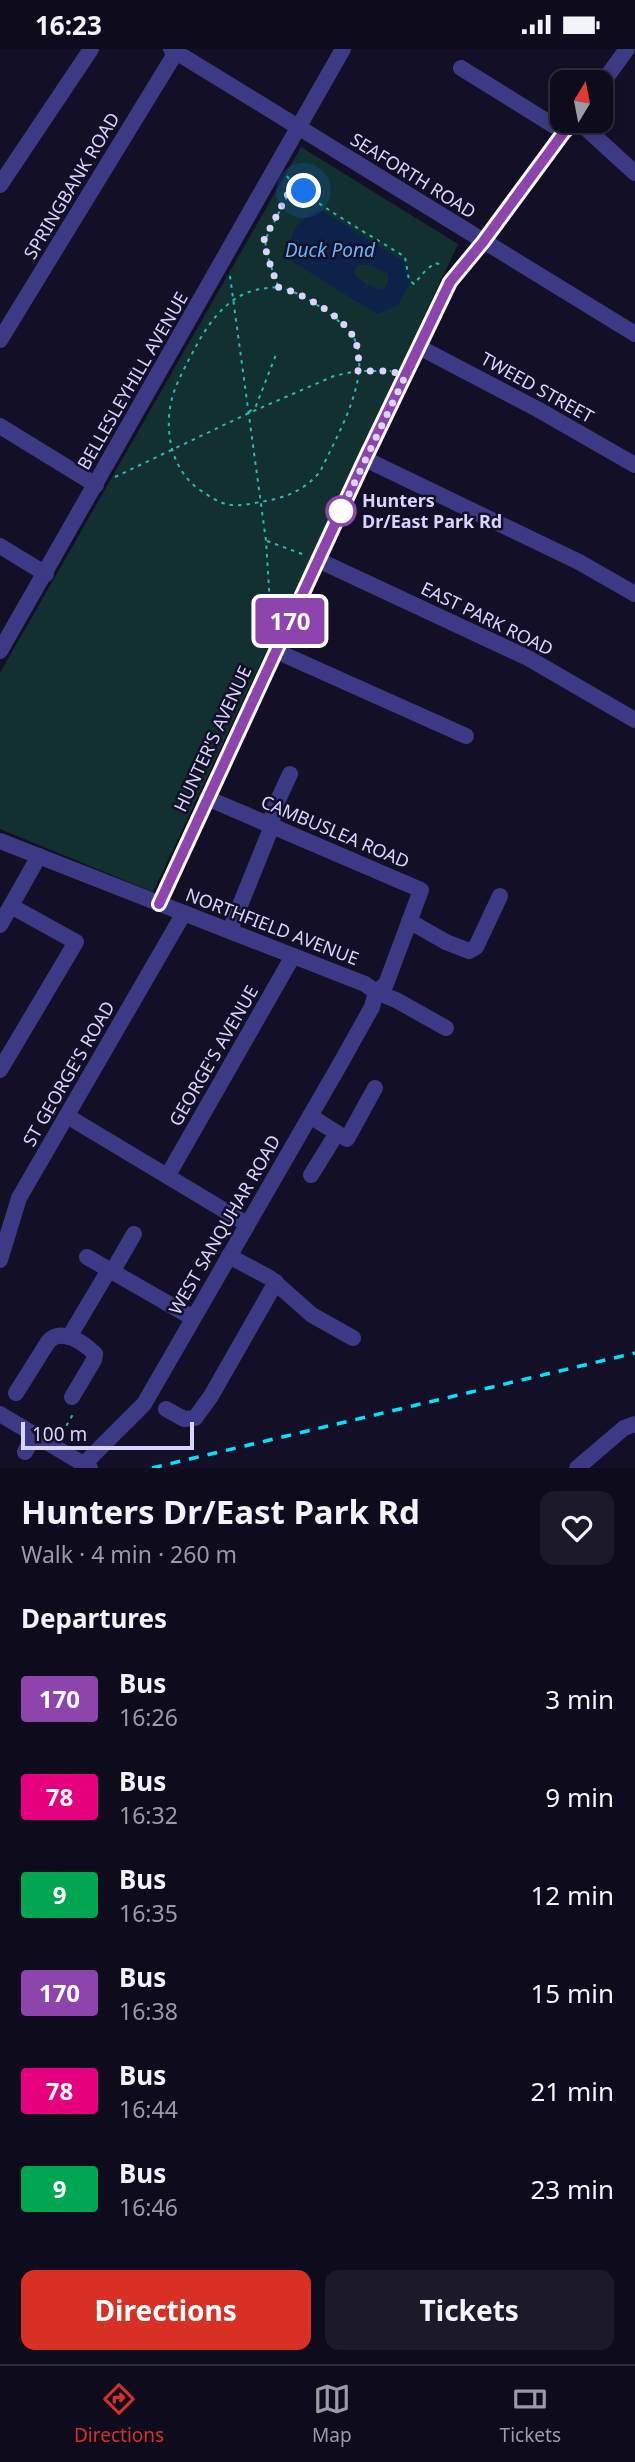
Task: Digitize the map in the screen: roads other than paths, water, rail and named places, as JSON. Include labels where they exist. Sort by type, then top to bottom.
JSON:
[{"type":"street","points":[[0,185],[91,49]]},
{"type":"street","name":"BELLESLEYHILL AVENUE","points":[[0,652],[343,49]]},
{"type":"street","points":[[612,70],[627,49]]},
{"type":"street","name":"SEAFORTH ROAD","points":[[175,50],[635,334]]},
{"type":"street","name":"SPRINGBANK ROAD","points":[[0,340],[175,50]]},
{"type":"street","points":[[461,68],[550,113]]},
{"type":"street","name":"HUNTER'S AVENUE","points":[[159,904],[450,282],[565,133]]},
{"type":"street","points":[[584,133],[635,173]]},
{"type":"street","name":"TWEED STREET","points":[[419,347],[539,410],[635,465]]},
{"type":"street","points":[[0,426],[96,485]]},
{"type":"street","points":[[365,459],[579,562],[635,594]]},
{"type":"street","points":[[0,546],[46,574]]},
{"type":"street","name":"EAST PARK ROAD","points":[[318,560],[527,658],[635,720]]},
{"type":"street","points":[[276,651],[466,736]]},
{"type":"street","points":[[230,930],[272,826],[273,811],[290,773]]},
{"type":"street","name":"CAMBUSLEA ROAD","points":[[207,798],[421,890],[386,984],[376,992]]},
{"type":"street","name":"NORTHFIELD AVENUE","points":[[0,841],[365,984],[446,1028]]},
{"type":"street","points":[[0,925],[40,856]]},
{"type":"street","points":[[411,922],[464,950],[474,949],[500,896]]},
{"type":"street","points":[[0,1070],[76,942],[11,906]]},
{"type":"street","name":"ST GEORGE'S ROAD","points":[[0,1260],[19,1198],[184,913]]},
{"type":"street","name":"GEORGE'S AVENUE","points":[[167,1175],[293,956]]},
{"type":"street","name":"WEST SANQUHAR ROAD","points":[[87,1466],[144,1403],[193,1318],[219,1263],[247,1224],[372,1007],[376,992]]},
{"type":"street","points":[[310,1116],[347,1139],[375,1088]]},
{"type":"street","points":[[66,1117],[247,1224]]},
{"type":"street","points":[[311,1175],[337,1133]]},
{"type":"street","points":[[69,1337],[134,1234]]},
{"type":"street","points":[[87,1257],[193,1318]]},
{"type":"street","points":[[219,1263],[276,1282],[312,1315],[353,1338]]},
{"type":"street","points":[[166,1409],[184,1419],[195,1418],[276,1282]]},
{"type":"street","points":[[16,1393],[28,1361],[53,1336],[61,1334],[95,1354],[91,1379],[72,1397]]},
{"type":"street","points":[[0,1414],[87,1466]]},
{"type":"street","points":[[577,1468],[624,1428],[635,1424]]},
{"type":"street","points":[[25,1453],[35,1434]]},
{"type":"water","name":"Duck Pond","points":[[321,210],[406,263],[410,283],[397,306],[377,314],[293,262],[292,235],[299,223]],"holes":[[[358,265],[371,265],[388,274],[384,289],[367,284],[354,273]]]},
{"type":"railway","points":[[152,1468],[635,1353]]},
{"type":"place","name":"Hunters Dr/East Park Rd","points":[[341,511]]}]
